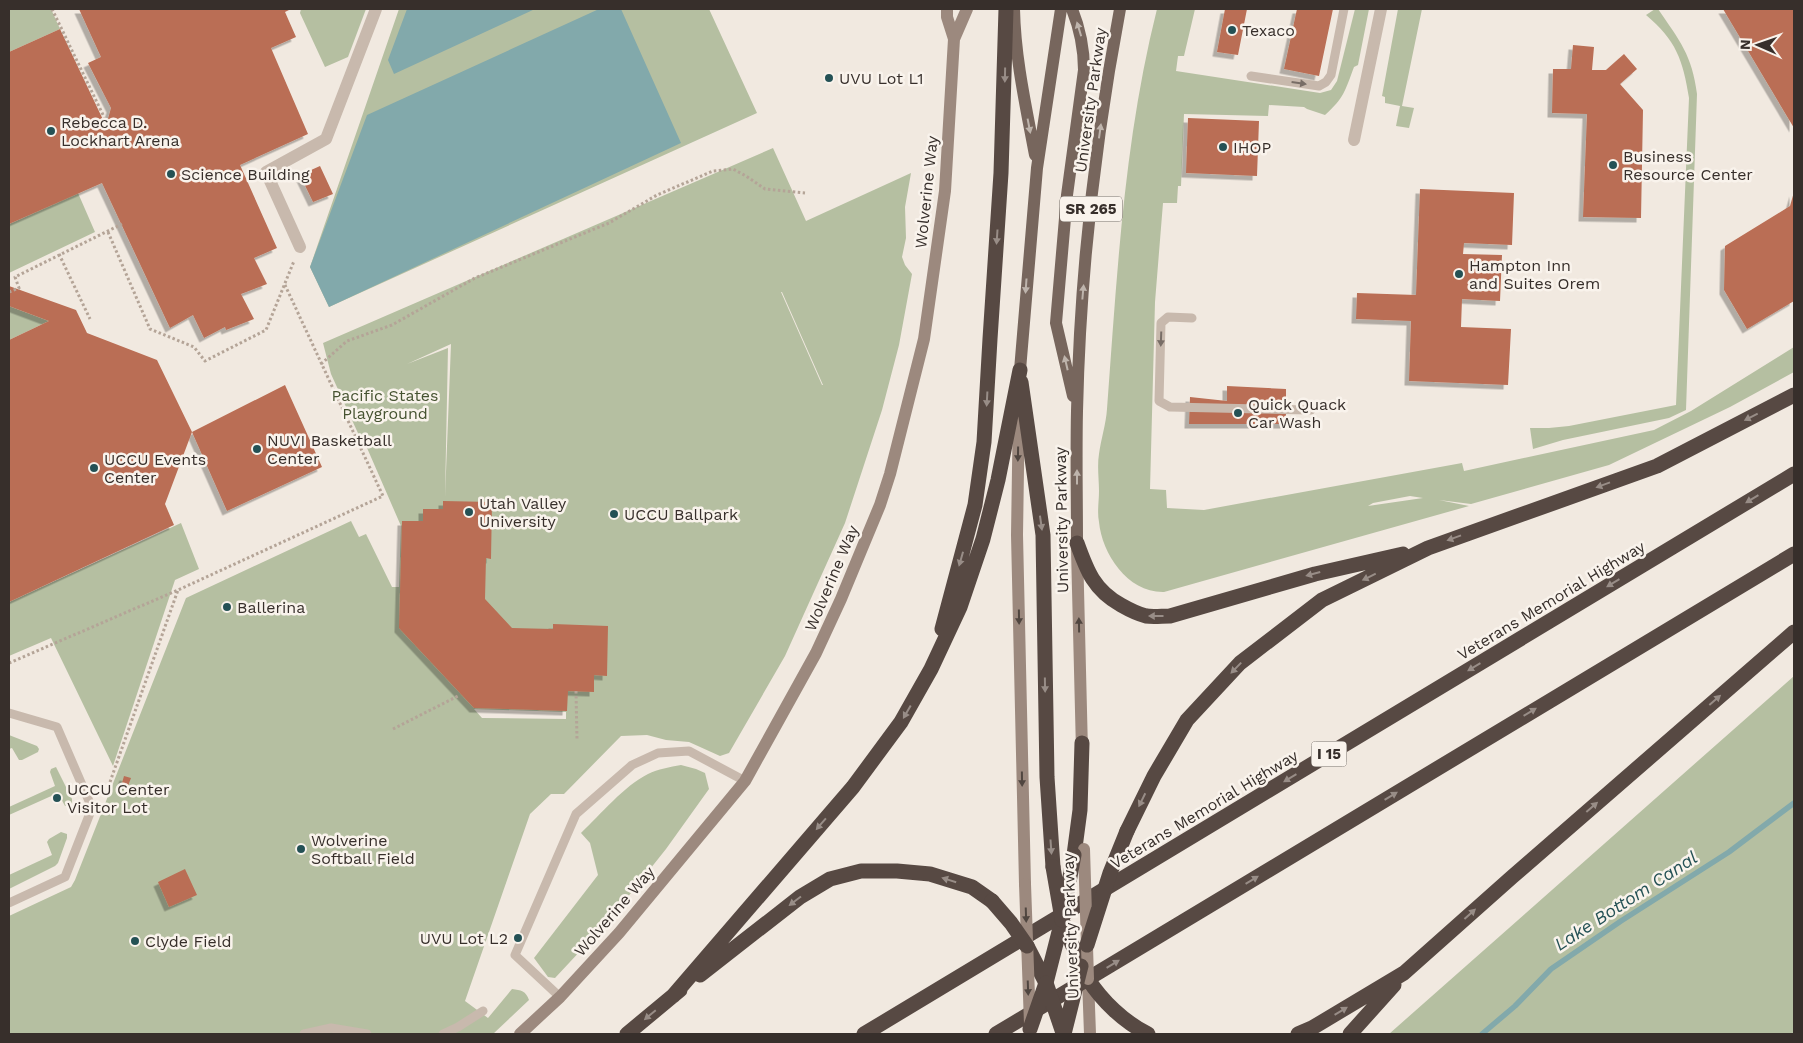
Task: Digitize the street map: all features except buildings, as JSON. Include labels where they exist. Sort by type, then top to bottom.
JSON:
[{"type":"highway","points":[[931,669],[976,506],[983,450],[1001,173],[1006,9]]},
{"type":"highway","points":[[673,996],[853,787],[901,722],[931,669],[960,607],[983,539],[998,480],[1020,370]]},
{"type":"highway","points":[[1020,370],[1043,535],[1047,777],[1053,868],[1062,920],[1085,972],[1099,994],[1122,1016],[1148,1034]]},
{"type":"highway","points":[[1064,1034],[1085,972],[1087,945],[1110,873],[1127,831],[1154,776],[1187,720],[1240,663],[1322,600],[1428,548],[1657,466],[1794,395]]},
{"type":"highway","name":"Veterans Memorial Highway","points":[[864,1034],[1794,474]]},
{"type":"highway","points":[[1077,543],[1086,568],[1096,585],[1110,599],[1128,609],[1147,616],[1170,616],[1315,574],[1428,548]]},
{"type":"highway","points":[[996,1034],[1794,554]]},
{"type":"highway","points":[[1350,1034],[1404,973],[1794,632]]},
{"type":"highway","points":[[1029,1033],[1046,982],[1079,852],[1082,743]]},
{"type":"highway","points":[[627,1034],[800,896],[830,880],[861,871],[879,870],[930,874],[972,887],[992,901],[1027,946],[1046,982],[1064,1034]]},
{"type":"highway","points":[[1298,1034],[1312,1028],[1404,973]]},
{"type":"main road","name":"Wolverine Way","points":[[947,9],[947,17],[954,39]]},
{"type":"main road","name":"Wolverine Way","points":[[520,1034],[560,997],[619,934],[744,780],[820,644],[880,505],[890,474],[924,339],[945,191],[954,39],[967,9]]},
{"type":"main road","points":[[1014,9],[1014,34],[1019,72],[1037,168]]},
{"type":"main road","points":[[1029,1033],[1017,535],[1020,370],[1037,168],[1061,9]]},
{"type":"main road","points":[[1072,9],[1081,35],[1084,70],[1067,194],[1056,323],[1077,411]]},
{"type":"main road","name":"University Parkway","points":[[1082,743],[1077,543],[1077,411],[1081,322],[1100,134],[1120,9]]},
{"type":"main road","name":"University Parkway","points":[[1079,852],[1087,945]]},
{"type":"main road","name":"University Parkway","points":[[1085,972],[1090,1034]]},
{"type":"street","points":[[300,247],[266,172],[326,139],[376,9]]},
{"type":"street","points":[[1354,140],[1382,9]]},
{"type":"lane","points":[[1251,76],[1319,86],[1326,82],[1331,75],[1344,9]]},
{"type":"lane","points":[[1192,318],[1168,317],[1161,323],[1159,401],[1170,407],[1311,410]]},
{"type":"lane","points":[[9,713],[57,727],[92,808],[65,878],[9,903]]},
{"type":"lane","points":[[560,997],[515,955],[576,814],[632,765],[658,753],[689,752],[744,780]]},
{"type":"lane","points":[[443,1034],[483,1011]]},
{"type":"lane","points":[[304,1034],[332,1028],[367,1034]]},
{"type":"path","points":[[52,9],[106,121]]},
{"type":"path","points":[[321,364],[348,341],[392,325],[475,278],[609,223],[656,195],[712,171],[733,170],[765,189],[805,193]]},
{"type":"path","points":[[9,292],[19,288],[14,277],[122,224]]},
{"type":"path","points":[[108,232],[150,329],[194,348],[205,361],[266,330],[300,247]]},
{"type":"path","points":[[59,254],[90,319]]},
{"type":"path","points":[[9,663],[178,590],[383,496],[285,285]]},
{"type":"path","points":[[110,782],[178,590]]},
{"type":"path","points":[[576,691],[577,740]]},
{"type":"path","points":[[393,729],[458,696]]},
{"type":"green space","points":[[9,9],[51,9],[60,29],[9,52]]},
{"type":"green space","points":[[301,9],[366,9],[348,57],[325,67],[300,13]]},
{"type":"green space","points":[[399,9],[709,9],[757,113],[329,307],[310,267]]},
{"type":"green space","points":[[1157,9],[1195,9],[1184,56],[1178,56],[1176,71],[1320,93],[1331,90],[1337,81],[1355,9],[1369,9],[1358,65],[1354,67],[1340,99],[1325,115],[1304,107],[1269,105],[1268,116],[1184,114],[1181,186],[1178,186],[1177,203],[1163,203],[1155,302],[1150,489],[1166,490],[1167,508],[1204,510],[1462,463],[1464,471],[1654,430],[1691,411],[1794,347],[1794,372],[1730,407],[1609,465],[1471,504],[1439,500],[1469,506],[1164,592],[1151,591],[1139,586],[1128,579],[1119,569],[1105,547],[1098,514],[1098,463],[1106,415],[1123,208],[1129,158],[1146,58]],"holes":[[[1410,496],[1423,498],[1368,506],[1373,503]]]},
{"type":"green space","points":[[1398,9],[1422,9],[1402,106],[1414,108],[1409,128],[1396,126],[1400,106],[1385,103],[1385,97],[1382,96]]},
{"type":"green space","points":[[1658,9],[1684,49],[1692,69],[1697,94],[1686,410],[1669,418],[1563,440],[1533,449],[1530,428],[1569,426],[1676,405],[1689,98],[1681,62],[1671,42],[1665,33],[1646,15]]},
{"type":"green space","name":"Pacific States Playground","points":[[773,148],[806,221],[911,173],[905,207],[906,238],[902,257],[912,274],[899,345],[882,410],[845,523],[785,656],[729,753],[720,756],[689,742],[666,740],[647,735],[621,736],[564,794],[551,794],[530,814],[465,1001],[488,1018],[512,989],[523,991],[529,1000],[493,1034],[9,1034],[9,916],[71,887],[75,880],[186,598],[351,521],[359,537],[366,534],[392,587],[399,587],[401,526],[364,441],[362,442],[331,374],[323,343]],"holes":[[[782,292],[823,385],[822,385]],[[451,344],[445,497],[448,348],[407,364]],[[474,709],[566,712],[566,719],[482,718]]]},
{"type":"green space","points":[[78,193],[95,232],[9,273],[9,224]]},
{"type":"green space","points":[[9,306],[49,321],[9,340]]},
{"type":"green space","points":[[181,523],[199,569],[175,580],[113,766],[51,638],[9,656],[9,602]]},
{"type":"green space","points":[[1794,676],[1794,1034],[1389,1034]]},
{"type":"green space","points":[[9,735],[37,746],[38,752],[19,760],[12,748],[9,749]]},
{"type":"green space","points":[[681,765],[705,773],[709,789],[666,849],[611,918],[555,978],[548,977],[534,958],[598,875],[590,843],[581,833],[639,779],[664,768]]},
{"type":"green space","points":[[56,767],[72,799],[72,803],[69,806],[65,806],[58,793],[9,815],[9,807],[55,786],[50,772],[51,769]]},
{"type":"green space","points":[[61,832],[67,834],[67,838],[58,863],[9,889],[9,875],[52,855],[47,842]]},
{"type":"water","points":[[407,9],[535,9],[394,74],[388,60]]},
{"type":"water","points":[[599,9],[621,9],[681,143],[329,307],[310,267],[367,115]]},
{"type":"waterway","name":"Lake Bottom Canal","points":[[1482,1034],[1515,1006],[1551,969],[1621,921],[1729,852],[1794,803]]},
{"type":"place","name":"Texaco","points":[[1232,30]]},
{"type":"place","name":"UVU Lot L1","points":[[829,78]]},
{"type":"place","name":"Rebecca D. Lockhart Arena","points":[[51,131]]},
{"type":"place","name":"IHOP","points":[[1223,147]]},
{"type":"place","name":"Business Resource Center","points":[[1613,165]]},
{"type":"place","name":"Science Building","points":[[171,174]]},
{"type":"place","name":"Hampton Inn and Suites Orem","points":[[1459,274]]},
{"type":"place","name":"Quick Quack Car Wash","points":[[1238,413]]},
{"type":"place","name":"NUVI Basketball Center","points":[[257,449]]},
{"type":"place","name":"UCCU Events Center","points":[[94,468]]},
{"type":"place","name":"Utah Valley University","points":[[469,512]]},
{"type":"place","name":"UCCU Ballpark","points":[[614,514]]},
{"type":"place","name":"Ballerina","points":[[227,607]]},
{"type":"place","name":"UCCU Center Visitor Lot","points":[[57,798]]},
{"type":"place","name":"Wolverine Softball Field","points":[[301,849]]},
{"type":"place","name":"UVU Lot L2","points":[[518,938]]},
{"type":"place","name":"Clyde Field","points":[[135,941]]}]
